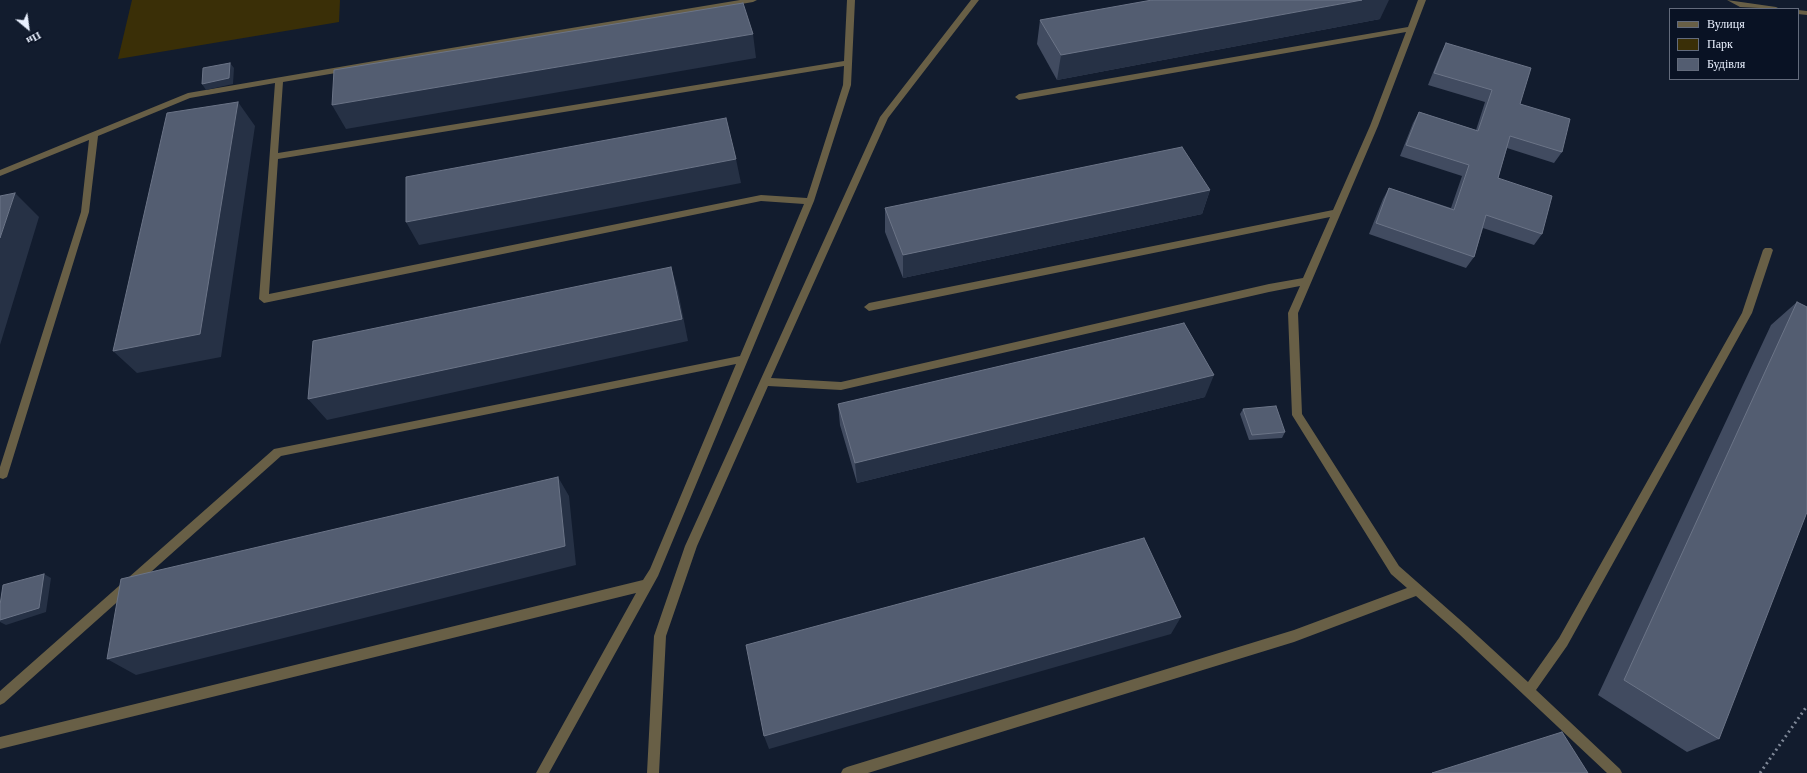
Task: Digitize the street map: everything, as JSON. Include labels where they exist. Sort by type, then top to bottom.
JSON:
[{"type":"street","points":[[0,173],[188,96],[753,0]]},
{"type":"street","points":[[542,773],[654,572],[810,201],[847,85],[851,0]]},
{"type":"street","points":[[653,773],[660,636],[691,546],[884,117],[975,0]]},
{"type":"street","points":[[1422,0],[1374,126],[1293,313],[1297,415],[1395,570],[1616,773]]},
{"type":"street","points":[[1731,0],[1740,5],[1767,8]]},
{"type":"street","points":[[1019,97],[1411,29]]},
{"type":"street","points":[[274,157],[848,63]]},
{"type":"street","points":[[279,80],[264,299],[761,198],[810,201]]},
{"type":"street","points":[[3,474],[85,212],[94,134]]},
{"type":"street","points":[[869,307],[1336,213]]},
{"type":"street","points":[[1528,692],[1563,642],[1747,312],[1768,250]]},
{"type":"street","points":[[765,382],[841,386],[1269,288],[1307,281]]},
{"type":"street","points":[[0,699],[278,452],[743,359]]},
{"type":"street","points":[[0,743],[646,585]]},
{"type":"street","points":[[848,773],[1294,636],[1418,590]]},
{"type":"path","points":[[1760,773],[1807,706]]},
{"type":"green space","points":[[132,0],[340,0],[339,22],[118,59]]},
{"type":"building","points":[[1152,0],[1362,0],[1061,55],[1040,20]]},
{"type":"building","points":[[743,3],[753,34],[332,105],[334,70]]},
{"type":"building","points":[[1446,43],[1531,68],[1520,104],[1570,119],[1562,152],[1510,136],[1498,178],[1552,196],[1542,234],[1486,215],[1474,257],[1376,223],[1389,188],[1454,210],[1469,165],[1406,145],[1419,112],[1478,131],[1492,90],[1434,73]]},
{"type":"building","points":[[230,63],[229,78],[202,84],[203,68]]},
{"type":"building","points":[[238,102],[200,334],[113,351],[167,113]]},
{"type":"building","points":[[726,118],[736,159],[406,222],[406,177]]},
{"type":"building","points":[[1182,147],[1210,190],[903,255],[885,208]]},
{"type":"building","points":[[15,193],[0,238],[0,196]]},
{"type":"building","points":[[671,267],[682,319],[308,399],[313,341]]},
{"type":"building","points":[[1797,302],[1807,307],[1807,512],[1719,739],[1624,680]]},
{"type":"building","points":[[1184,323],[1214,375],[855,463],[838,404]]},
{"type":"building","points":[[1276,406],[1285,432],[1252,435],[1243,409]]},
{"type":"building","points":[[558,477],[565,546],[107,659],[121,579]]},
{"type":"building","points":[[1144,538],[1181,617],[764,736],[746,645]]},
{"type":"building","points":[[44,574],[39,608],[0,620],[0,605],[3,585]]},
{"type":"building","points":[[1562,732],[1588,773],[1432,773]]}]
